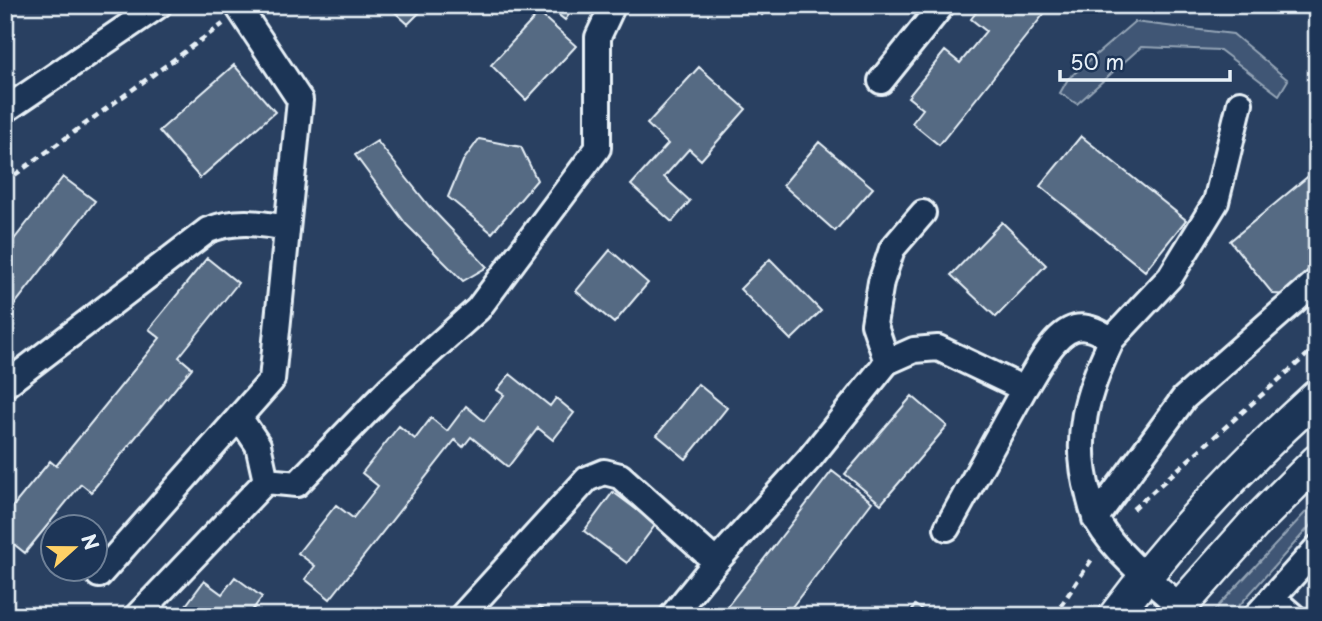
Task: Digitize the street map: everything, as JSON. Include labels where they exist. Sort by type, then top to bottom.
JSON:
[{"type":"main road","points":[[1115,616],[1144,576],[1278,431],[1317,396]]},
{"type":"main road","points":[[1176,611],[1253,525],[1317,461]]},
{"type":"street","points":[[5,110],[159,5]]},
{"type":"street","points":[[265,481],[297,484],[389,389],[478,309],[598,148],[598,37],[613,5]]},
{"type":"street","points":[[881,81],[942,5]]},
{"type":"street","points":[[108,565],[272,380],[300,100],[239,8]]},
{"type":"street","points":[[1176,611],[1102,528],[1083,475],[1082,422],[1096,373],[1112,340],[1170,277],[1216,202],[1240,103]]},
{"type":"street","points":[[887,362],[874,324],[881,282],[892,249],[923,213]]},
{"type":"street","points":[[5,385],[208,230],[228,222],[250,221],[287,228]]},
{"type":"street","points":[[1102,528],[1184,398],[1317,281]]},
{"type":"street","points":[[947,528],[1024,389],[1059,338],[1072,329],[1086,327],[1112,340]]},
{"type":"street","points":[[672,616],[716,562],[810,458],[887,362],[914,350],[938,348],[1024,389]]},
{"type":"street","points":[[239,417],[258,445],[265,481]]},
{"type":"street","points":[[462,616],[587,479],[604,472],[620,476],[716,562]]},
{"type":"street","points":[[137,616],[265,481]]},
{"type":"street","points":[[1293,616],[1264,607],[1317,548]]},
{"type":"path","points":[[5,182],[239,8]]},
{"type":"path","points":[[1054,616],[1102,528],[1122,519],[1317,346]]},
{"type":"shaded area","points":[[1134,22],[1233,34],[1288,80],[1279,95],[1220,50],[1141,47],[1077,104],[1060,93],[1068,79]]},
{"type":"shaded area","points":[[1317,500],[1317,518],[1230,616],[1209,616]]},
{"type":"building","points":[[387,5],[427,5],[408,24]]},
{"type":"building","points":[[546,5],[576,5],[565,20]]},
{"type":"building","points":[[752,5],[772,5],[762,15]]},
{"type":"building","points":[[982,5],[1051,5],[939,145],[912,123],[923,109],[908,97],[945,51],[960,63],[986,31],[971,19]]},
{"type":"building","points":[[539,13],[576,46],[526,100],[491,65]]},
{"type":"building","points":[[234,65],[275,112],[200,178],[159,131]]},
{"type":"building","points":[[699,67],[746,109],[701,160],[689,149],[664,177],[690,201],[672,222],[631,185],[668,144],[647,124]]},
{"type":"building","points":[[1081,136],[1186,220],[1145,271],[1040,186]]},
{"type":"building","points":[[479,139],[521,147],[537,180],[492,233],[448,197],[463,161]]},
{"type":"building","points":[[377,141],[429,206],[487,267],[463,281],[406,224],[355,155]]},
{"type":"building","points":[[819,142],[873,188],[835,231],[783,185]]},
{"type":"building","points":[[1317,169],[1317,274],[1291,295],[1273,294],[1230,241]]},
{"type":"building","points":[[63,177],[95,201],[5,317],[5,251]]},
{"type":"building","points":[[1002,222],[1046,265],[996,317],[951,275]]},
{"type":"building","points":[[610,250],[648,283],[614,323],[576,291]]},
{"type":"building","points":[[207,258],[238,283],[179,357],[192,368],[91,492],[81,484],[58,512],[38,512],[38,537],[25,553],[5,537],[5,516],[50,461],[56,466],[160,338],[149,329]]},
{"type":"building","points":[[770,259],[821,311],[791,340],[740,289]]},
{"type":"building","points":[[510,374],[550,406],[556,398],[574,413],[553,440],[538,428],[508,467],[471,437],[463,447],[455,440],[330,599],[305,579],[315,566],[298,553],[336,505],[353,518],[378,486],[362,473],[399,426],[415,439],[431,418],[447,431],[466,406],[484,421],[504,395],[497,390]]},
{"type":"building","points":[[698,384],[727,408],[686,459],[657,435]]},
{"type":"building","points":[[912,396],[947,426],[881,504],[845,474]]},
{"type":"building","points":[[832,471],[872,502],[785,616],[736,616],[726,608]]},
{"type":"building","points":[[613,492],[656,524],[627,563],[584,531]]},
{"type":"building","points":[[235,577],[262,597],[248,616],[178,616],[204,581],[222,594]]},
{"type":"building","points":[[915,605],[931,616],[909,616]]},
{"type":"building","points":[[539,607],[552,616],[534,616]]}]
